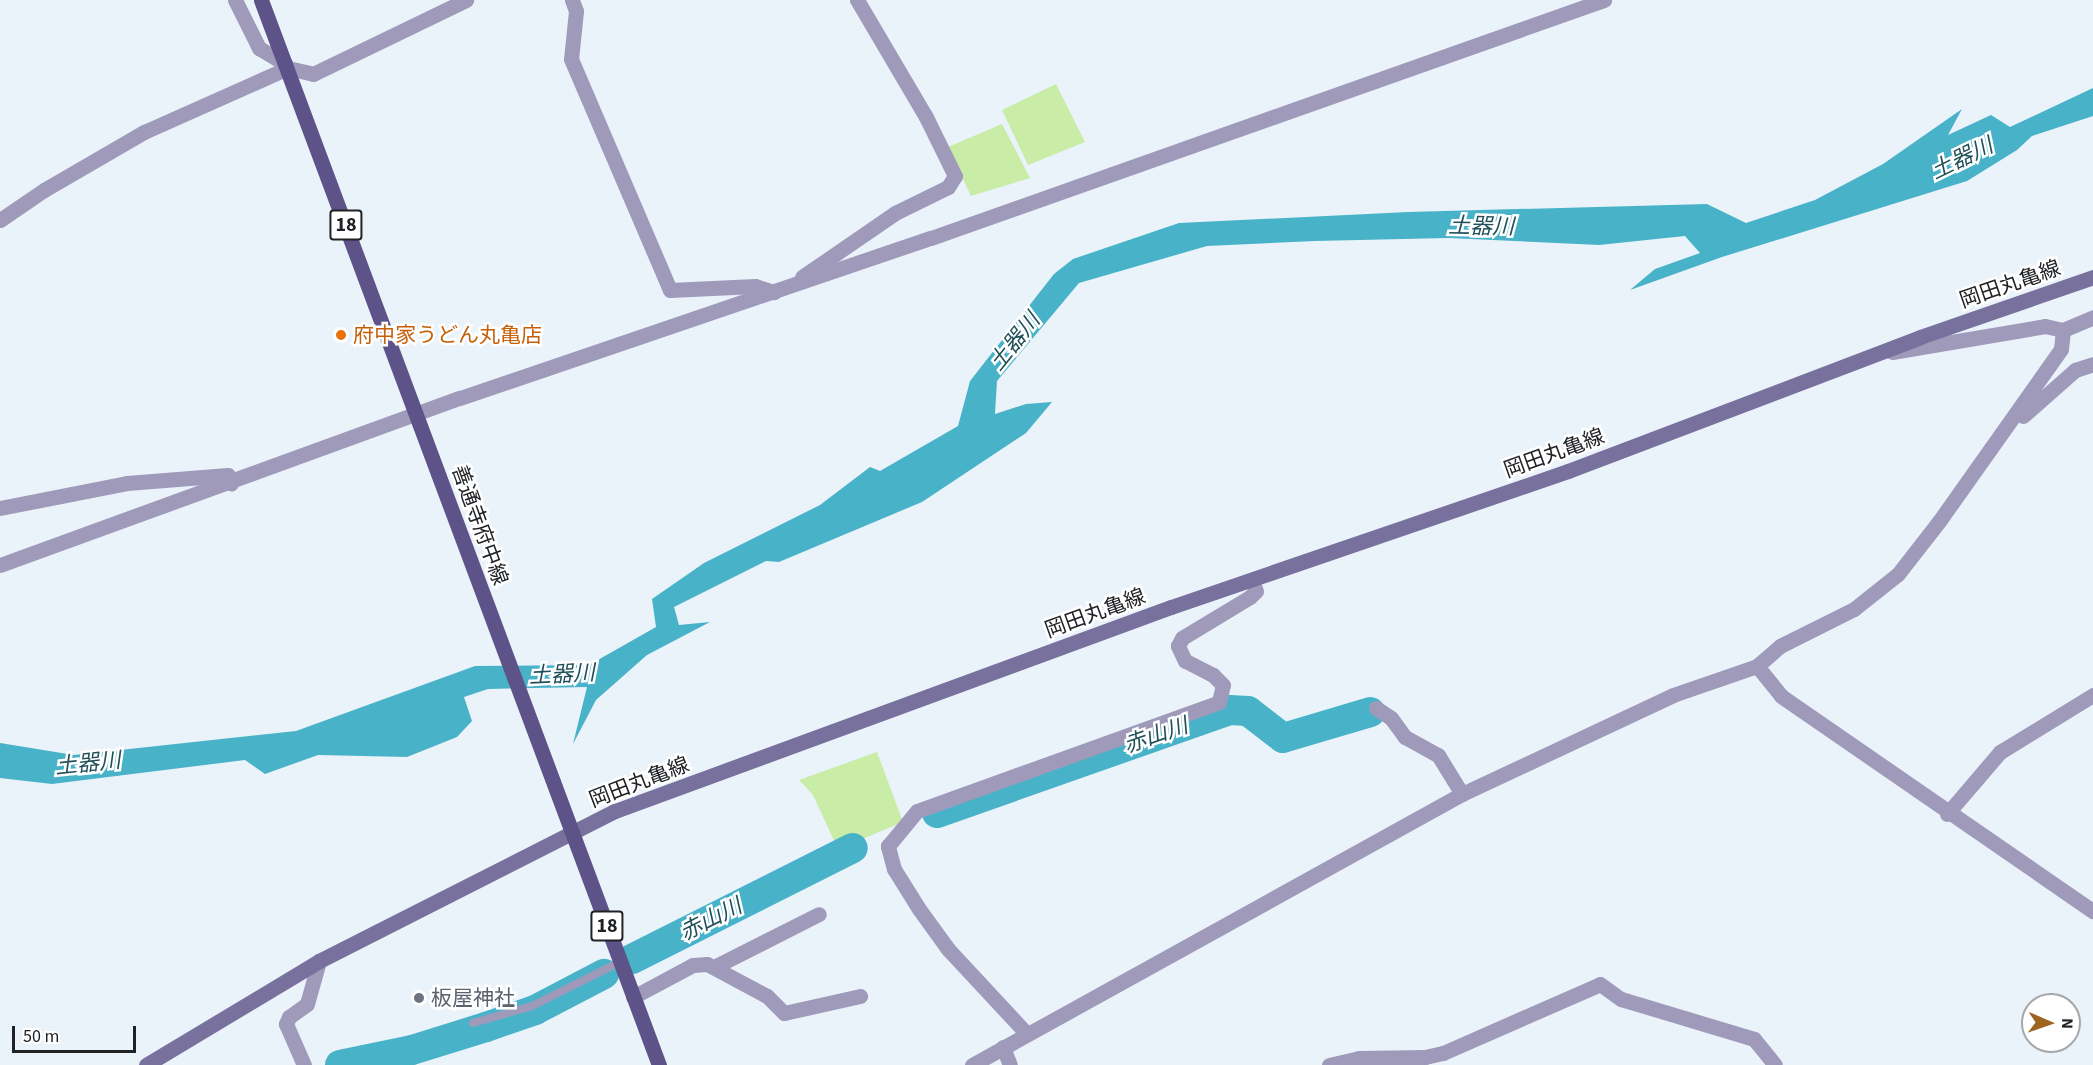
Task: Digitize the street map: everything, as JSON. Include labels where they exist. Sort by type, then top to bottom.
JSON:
[{"type":"main road","name":"善通寺府中線","points":[[261,0],[659,1065]]},
{"type":"main road","name":"岡田丸亀線","points":[[146,1065],[319,961],[615,811],[1252,580],[1579,467],[1879,354],[2093,277]]},
{"type":"street","points":[[235,0],[259,48],[287,66],[313,74],[466,0]]},
{"type":"street","points":[[572,0],[576,11],[571,59],[670,290],[755,286],[781,289],[895,213],[948,187],[955,176],[857,0]]},
{"type":"street","points":[[0,565],[417,415],[1604,0]]},
{"type":"street","points":[[0,220],[44,190],[144,132],[287,66]]},
{"type":"street","points":[[1879,354],[2045,326],[2063,330],[2093,317]]},
{"type":"street","points":[[972,1065],[1461,794],[1673,695],[1757,666],[1780,646],[1854,609],[1898,574],[2005,432],[2061,349],[2063,330]]},
{"type":"street","points":[[2005,432],[2075,370],[2093,364]]},
{"type":"street","points":[[0,508],[127,483],[228,475],[231,483]]},
{"type":"street","points":[[1027,1034],[936,933],[894,869],[888,846],[917,811],[1219,702],[1223,685],[1213,675],[1185,661],[1178,646],[1182,638],[1251,597],[1256,591],[1252,580]]},
{"type":"street","points":[[1757,666],[1781,696],[1947,814],[2093,911]]},
{"type":"street","points":[[1947,814],[2000,752],[2093,695]]},
{"type":"street","points":[[1376,708],[1391,718],[1405,737],[1438,755],[1461,794]]},
{"type":"street","points":[[716,966],[819,914]]},
{"type":"street","points":[[304,1065],[286,1024],[289,1017],[307,1004],[319,961]]},
{"type":"street","points":[[633,997],[693,965],[716,966],[767,996],[784,1013],[860,996]]},
{"type":"street","points":[[1329,1065],[1359,1058],[1425,1057],[1443,1053],[1600,984],[1621,999],[1754,1039],[1775,1065]]},
{"type":"street","points":[[1003,1047],[1010,1065]]},
{"type":"lane","points":[[473,1023],[532,1006],[620,962]]},
{"type":"green space","points":[[1056,84],[1085,142],[1028,165],[1002,110]]},
{"type":"green space","points":[[1002,124],[1030,178],[971,196],[948,147]]},
{"type":"green space","points":[[877,752],[903,822],[838,849],[813,795],[799,780]]},
{"type":"water","name":"土器川","points":[[2093,88],[2093,116],[2032,136],[2017,150],[1967,181],[1722,257],[1630,290],[1655,269],[1700,253],[1685,236],[1599,245],[1448,238],[1207,246],[1079,283],[997,381],[995,414],[1026,404],[1052,402],[1026,433],[922,502],[779,562],[766,561],[674,607],[679,625],[710,622],[647,655],[596,700],[573,744],[587,687],[488,689],[464,697],[472,721],[457,737],[407,757],[318,755],[265,774],[245,760],[52,784],[0,778],[0,743],[74,755],[296,731],[475,666],[589,665],[656,627],[652,599],[704,563],[820,505],[870,467],[880,471],[958,426],[970,381],[1054,274],[1073,259],[1179,223],[1408,212],[1707,204],[1746,223],[1815,200],[1883,164],[1962,109],[1948,135],[1991,115],[2010,127]]},
{"type":"waterway","name":"赤山川","points":[[937,813],[1229,710],[1248,711],[1283,738],[1370,712]]},
{"type":"waterway","name":"赤山川","points":[[632,959],[853,848]]},
{"type":"waterway","name":"赤山川","points":[[340,1065],[412,1050],[486,1027],[535,1010],[604,974]]},
{"type":"place","name":"府中家うどん丸亀店","points":[[341,335]]},
{"type":"place","name":"板屋神社","points":[[419,998]]}]
